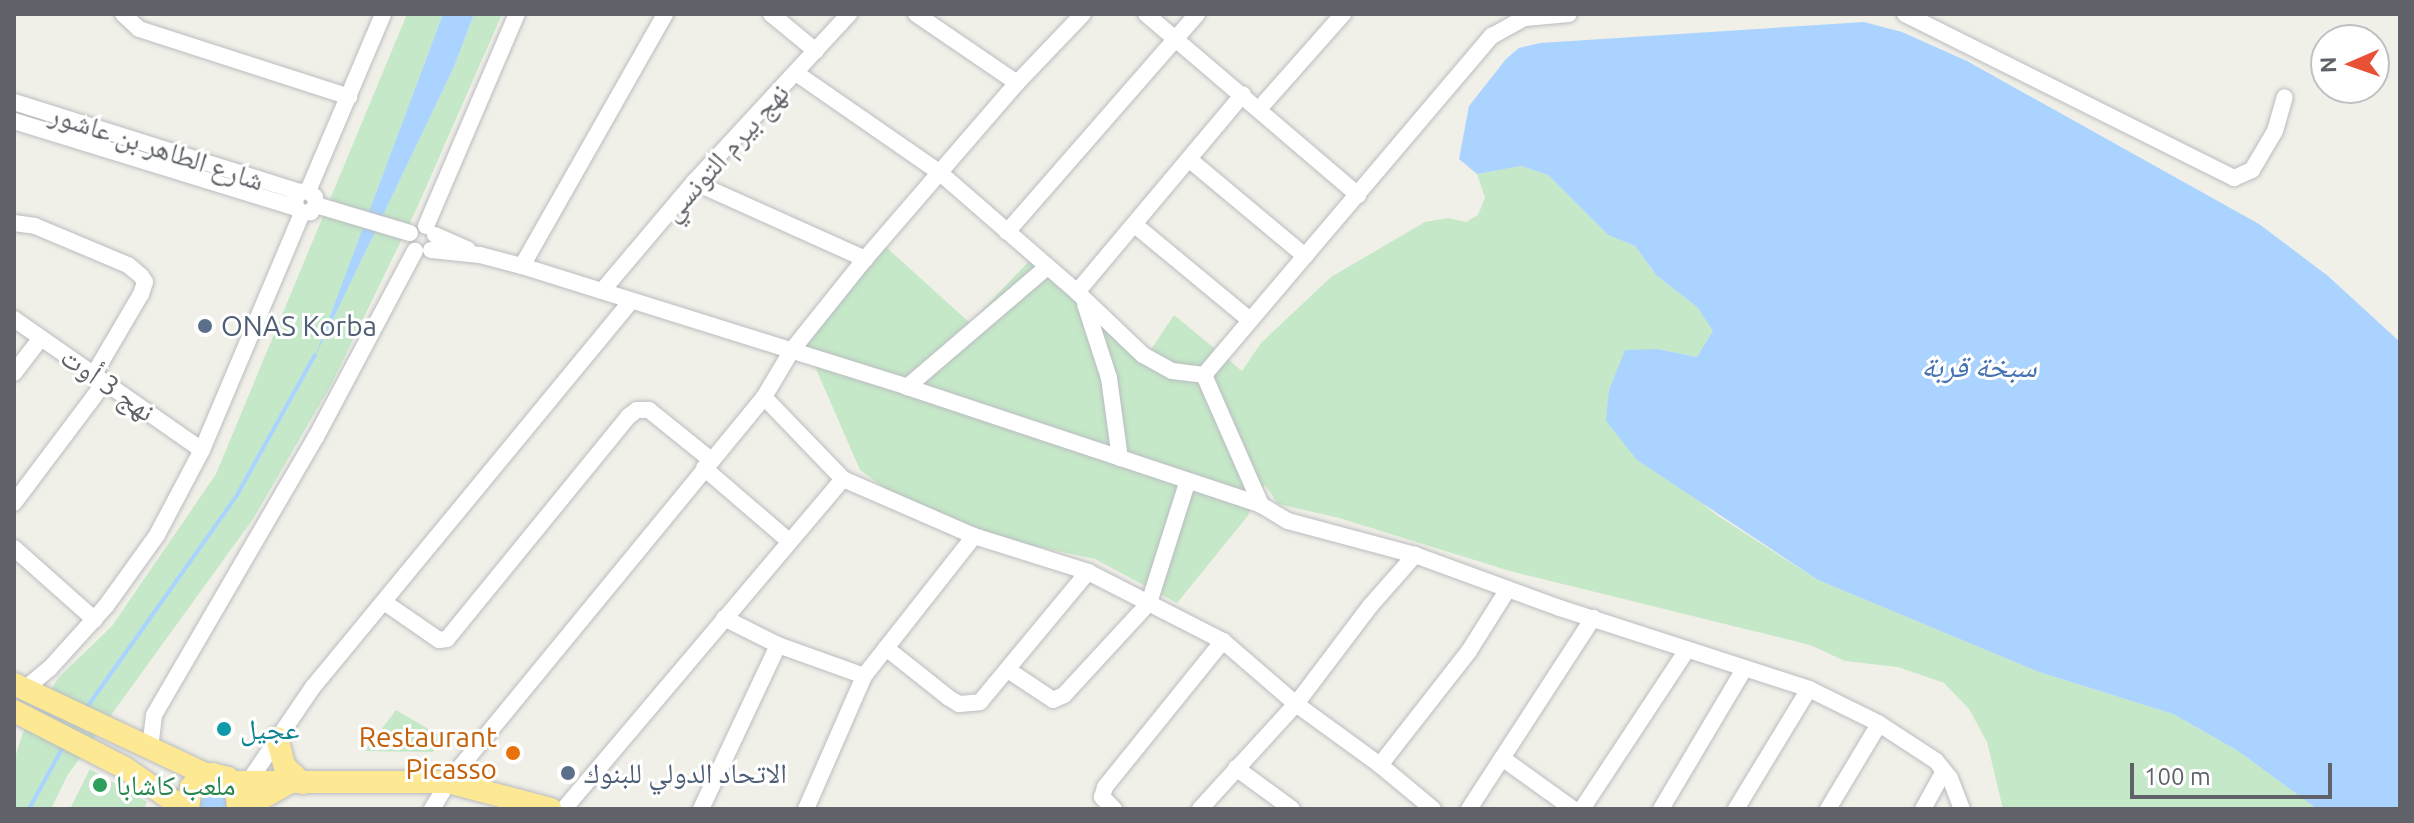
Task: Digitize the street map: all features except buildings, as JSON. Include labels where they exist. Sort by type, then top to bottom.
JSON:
[{"type":"highway","points":[[25,688],[207,775],[218,774],[240,782],[295,784],[448,782],[551,809]]},
{"type":"highway","points":[[17,712],[100,753],[187,809],[191,787],[207,775]]},
{"type":"highway","points":[[277,738],[285,767],[295,784]]},
{"type":"highway","points":[[240,782],[241,809],[295,784]]},
{"type":"street","points":[[123,14],[139,29],[349,97]]},
{"type":"street","points":[[25,688],[50,668],[95,620],[157,535],[202,450],[308,203],[383,14]]},
{"type":"street","points":[[150,748],[154,715],[316,437],[420,238],[517,14]]},
{"type":"street","points":[[522,266],[665,14]]},
{"type":"street","points":[[771,14],[816,51]]},
{"type":"street","name":"نهج بيرم التونسي","points":[[602,291],[694,182],[849,14]]},
{"type":"street","points":[[916,14],[1017,83]]},
{"type":"street","points":[[432,809],[448,782],[764,397],[792,350],[865,259],[1017,83],[1083,14]]},
{"type":"street","points":[[1146,14],[1358,195]]},
{"type":"street","points":[[1007,232],[1197,14]]},
{"type":"street","points":[[1259,109],[1343,14]]},
{"type":"street","points":[[1204,375],[1492,36],[1525,18],[1569,14]]},
{"type":"street","points":[[1905,14],[2234,178],[2252,170],[2275,131],[2285,97]]},
{"type":"street","points":[[796,73],[939,172],[1158,366],[1204,375]]},
{"type":"street","points":[[1080,295],[1243,94]]},
{"type":"street","name":"شارع الطاهر بن عاشور","points":[[14,102],[308,203]]},
{"type":"street","name":"شارع الطاهر بن عاشور","points":[[14,121],[308,203]]},
{"type":"street","points":[[1190,160],[1305,256]]},
{"type":"street","points":[[694,182],[865,259]]},
{"type":"street","points":[[308,203],[522,266],[907,387],[1187,483],[1261,505],[1288,521],[1415,555],[1809,689],[1879,724],[1936,761],[1962,809]]},
{"type":"street","points":[[14,223],[35,226],[128,265],[145,282],[100,378],[14,503]]},
{"type":"street","points":[[1135,225],[1250,320]]},
{"type":"street","points":[[907,387],[1047,267]]},
{"type":"street","points":[[1080,295],[1109,378],[1120,458]]},
{"type":"street","points":[[240,782],[277,738],[313,687],[630,302]]},
{"type":"street","name":"نهج 3 أوت","points":[[14,319],[202,450]]},
{"type":"street","points":[[14,373],[41,338]]},
{"type":"street","points":[[1204,375],[1261,505]]},
{"type":"street","points":[[764,397],[843,479],[974,536],[1088,572],[1223,641],[1296,704],[1380,765],[1433,809]]},
{"type":"street","points":[[384,602],[439,640],[447,639],[637,410],[649,410],[789,541]]},
{"type":"street","points":[[564,809],[843,479]]},
{"type":"street","points":[[1008,670],[1048,697],[1058,699],[1149,603],[1187,483]]},
{"type":"street","points":[[806,809],[864,676],[974,536]]},
{"type":"street","points":[[14,548],[95,620]]},
{"type":"street","points":[[1200,809],[1296,704],[1371,605],[1415,555]]},
{"type":"street","points":[[886,648],[959,704],[980,702],[1088,572]]},
{"type":"street","points":[[1380,765],[1469,651],[1508,589]]},
{"type":"street","points":[[724,618],[778,645],[864,676]]},
{"type":"street","points":[[1469,809],[1593,618]]},
{"type":"street","points":[[1114,809],[1102,797],[1105,787],[1223,641]]},
{"type":"street","points":[[701,809],[778,645]]},
{"type":"street","points":[[1582,809],[1687,650]]},
{"type":"street","points":[[1661,809],[1744,669]]},
{"type":"street","points":[[1736,809],[1809,689]]},
{"type":"street","points":[[121,733],[154,715]]},
{"type":"street","points":[[1828,809],[1879,724]]},
{"type":"street","points":[[1502,758],[1573,809]]},
{"type":"street","points":[[1236,768],[1282,806]]},
{"type":"street","points":[[1923,809],[1944,771]]},
{"type":"green space","points":[[407,14],[443,14],[319,348],[454,67],[474,14],[502,14],[416,210],[331,385],[253,519],[67,776],[51,809],[14,809],[14,761],[23,732],[59,677],[112,626],[216,474]]},
{"type":"green space","points":[[1521,166],[1548,175],[1608,235],[1635,246],[1657,276],[1697,307],[1714,332],[1697,357],[1658,349],[1680,486],[1718,516],[1818,580],[2039,672],[2173,714],[2238,751],[2317,809],[2003,809],[1987,742],[1969,709],[1944,683],[1898,667],[1845,661],[1810,645],[1510,571],[1339,518],[1278,504],[1265,485],[1247,517],[1177,603],[1095,559],[982,535],[900,499],[860,470],[803,339],[886,247],[970,323],[1030,260],[1148,354],[1174,315],[1242,371],[1261,343],[1331,277],[1425,222],[1448,218],[1466,222],[1478,215],[1485,198],[1477,174]]},
{"type":"green space","points":[[396,710],[442,737],[433,752],[365,751]]},
{"type":"green space","name":"ملعب كاشابا","points":[[90,769],[147,802],[144,809],[70,809]]},
{"type":"water","points":[[443,14],[474,14],[454,67],[314,359]]},
{"type":"water","name":"سبخة قربة","points":[[1864,22],[1902,32],[1967,61],[2259,224],[2328,276],[2400,342],[2400,809],[2317,809],[2238,751],[2173,714],[2039,672],[1818,580],[1637,460],[1606,421],[1609,390],[1625,350],[1658,349],[1697,357],[1713,331],[1697,307],[1657,276],[1635,246],[1608,235],[1548,175],[1521,166],[1477,174],[1459,159],[1469,106],[1506,59],[1519,48],[1540,43]]},
{"type":"water","points":[[202,782],[229,789],[230,809],[193,809]]},
{"type":"waterway","points":[[85,710],[237,495],[315,355]]},
{"type":"waterway","points":[[29,809],[64,745]]},
{"type":"place","name":"ONAS Korba","points":[[205,326]]},
{"type":"place","name":"عجيل","points":[[224,729]]},
{"type":"place","name":"Restaurant Picasso","points":[[513,753]]},
{"type":"place","name":"الاتحاد الدولي للبنوك","points":[[568,773]]},
{"type":"place","name":"ملعب كاشابا","points":[[100,785]]}]
